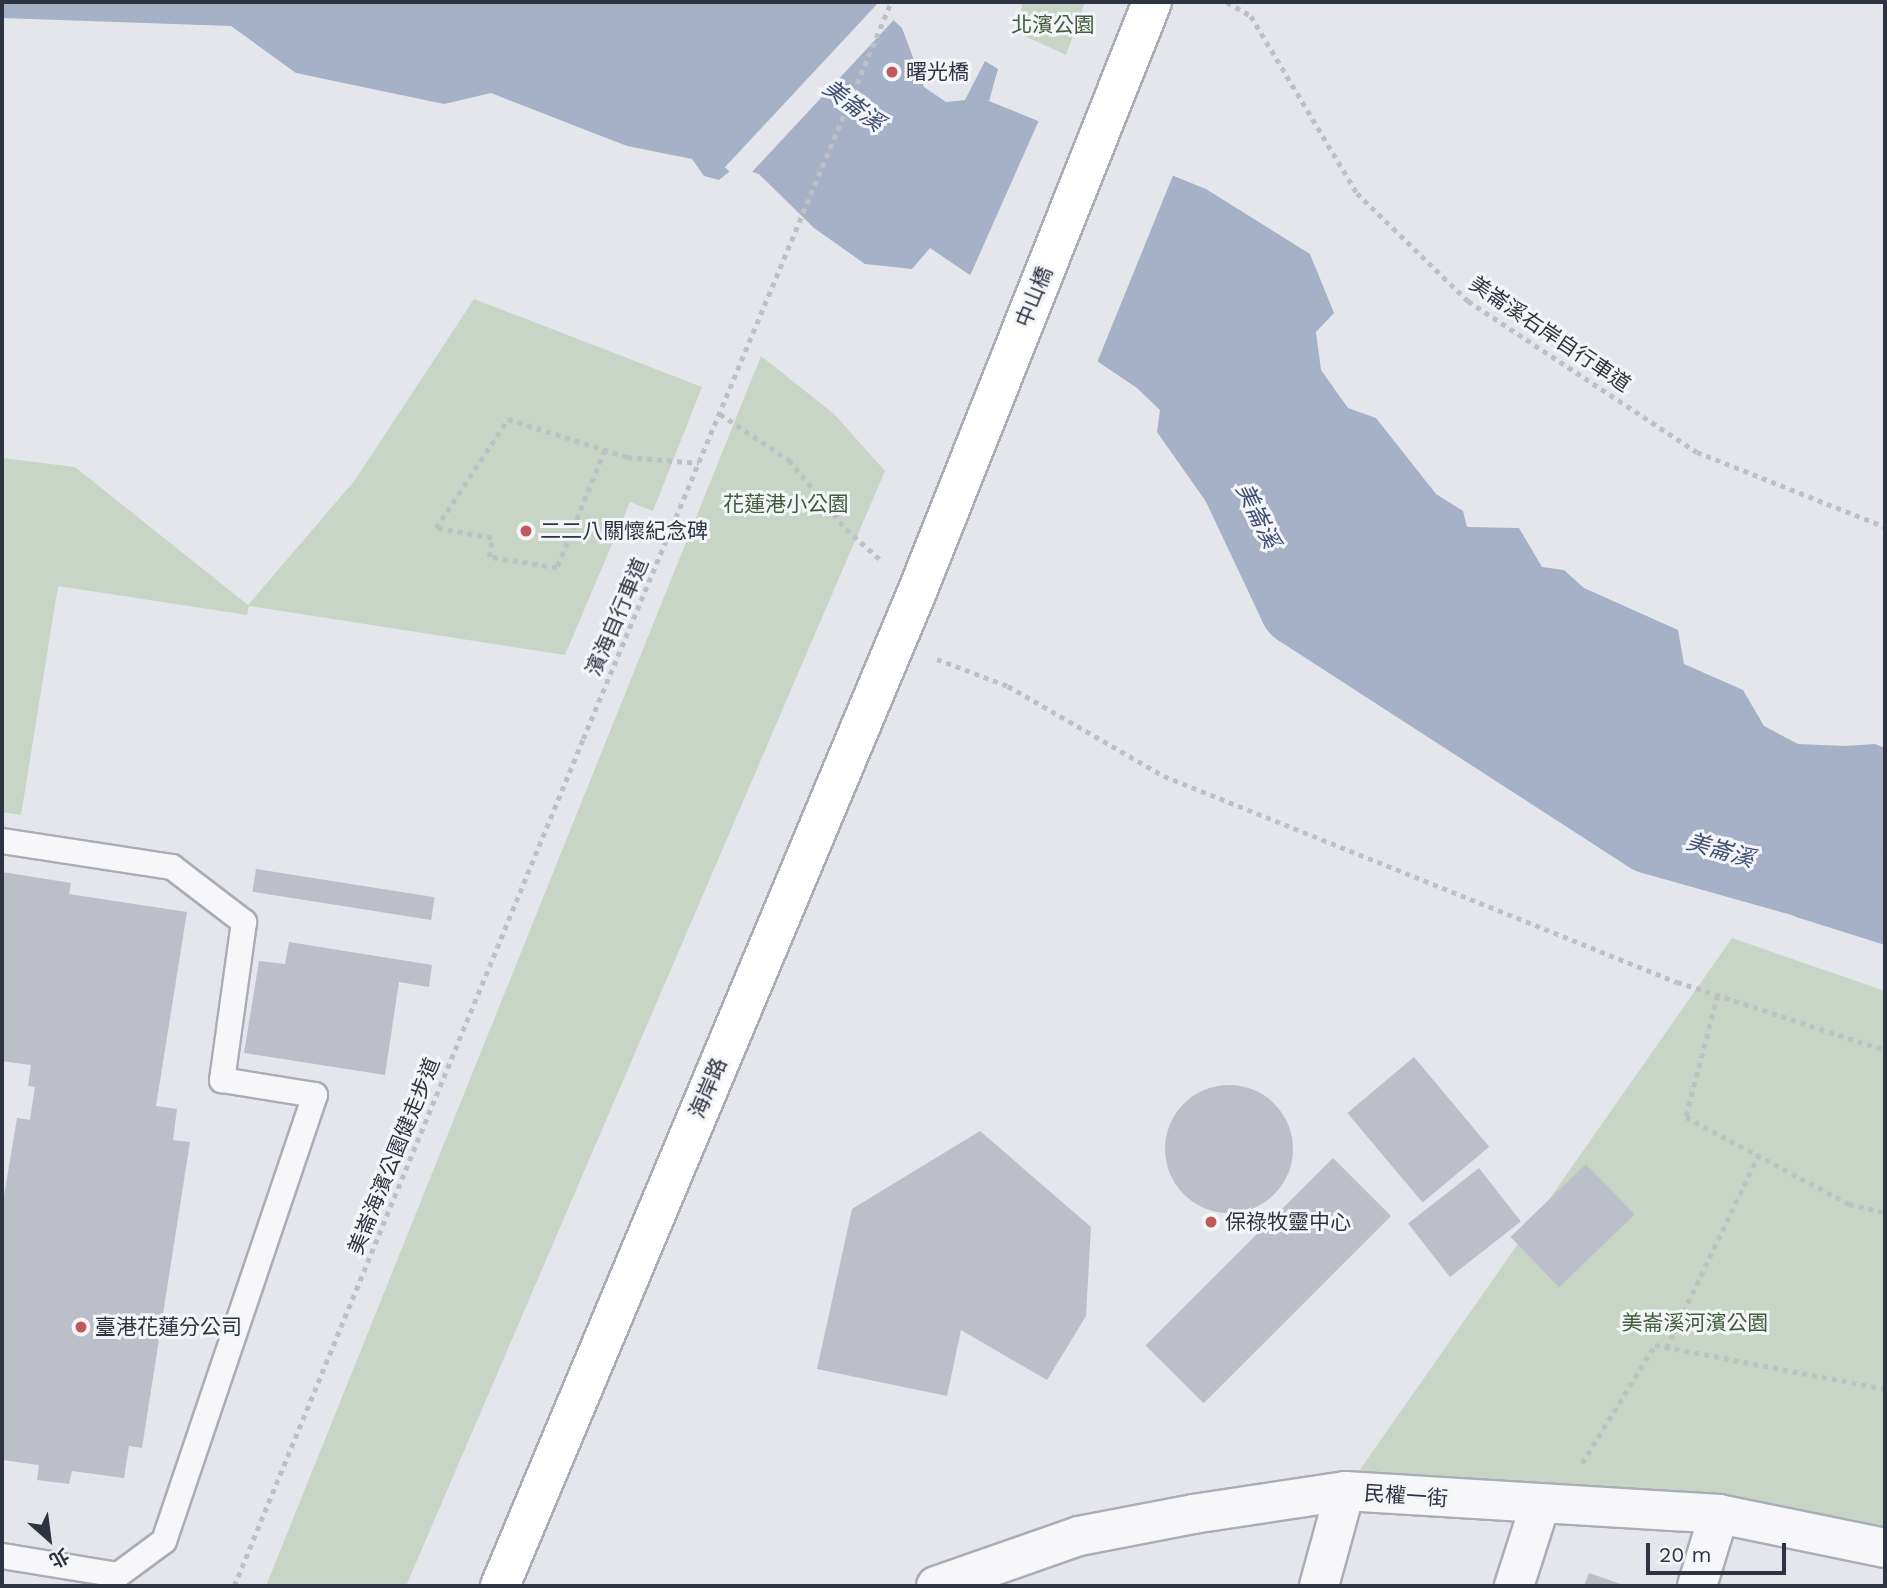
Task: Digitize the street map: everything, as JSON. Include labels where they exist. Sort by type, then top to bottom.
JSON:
[{"type":"main road","name":"中山橋","points":[[917,592],[1152,2]]},
{"type":"main road","name":"海岸路","points":[[500,1586],[917,592]]},
{"type":"street","name":"民權一街","points":[[936,1586],[1079,1536],[1193,1514],[1345,1491],[1548,1506],[1719,1514],[1885,1548]]},
{"type":"street","points":[[1319,1586],[1345,1491]]},
{"type":"street","points":[[1514,1586],[1548,1506]]},
{"type":"street","points":[[1698,1586],[1719,1514]]},
{"type":"lane","points":[[2,841],[172,867],[244,922],[222,1080],[315,1094],[164,1541],[118,1575],[2,1556]]},
{"type":"path","name":"濱海自行車道","points":[[583,739],[891,2]]},
{"type":"path","name":"美崙溪右岸自行車道","points":[[1227,2],[1251,16],[1357,193],[1468,301],[1697,452],[1885,527]]},
{"type":"path","points":[[720,414],[789,460],[846,529],[917,592]]},
{"type":"path","points":[[605,450],[557,568],[489,556],[492,538],[436,528],[508,419],[627,457],[699,463]]},
{"type":"path","points":[[895,643],[1009,686],[1164,776],[1718,995],[1885,1049]]},
{"type":"path","name":"美崙海濱公園健走步道","points":[[236,1585],[583,739]]},
{"type":"path","points":[[1718,995],[1686,1117],[1849,1204],[1885,1212]]},
{"type":"path","points":[[1666,1348],[1759,1154]]},
{"type":"path","points":[[1548,1506],[1655,1345],[1885,1389]]},
{"type":"green space","name":"北濱公園","points":[[1023,2],[1085,2],[1066,55],[1016,32]]},
{"type":"green space","points":[[474,299],[702,387],[653,511],[630,502],[565,655],[249,606],[247,615],[58,586],[21,815],[2,812],[2,458],[75,467],[248,605],[355,480]]},
{"type":"green space","name":"花蓮港小公園","points":[[761,356],[834,414],[885,471],[406,1586],[266,1586]]},
{"type":"green space","name":"美崙溪河濱公園","points":[[1732,938],[1885,991],[1885,1548],[1345,1491]]},
{"type":"water","points":[[2,2],[874,2],[902,28],[924,87],[946,102],[965,100],[985,61],[998,69],[989,101],[1206,189],[1310,254],[1334,313],[1316,332],[1321,370],[1348,408],[1376,418],[1436,494],[1463,511],[1467,527],[1519,528],[1542,567],[1564,570],[1584,588],[1678,630],[1684,664],[1743,690],[1764,726],[1798,744],[1875,744],[1885,748],[1885,945],[1796,917],[1766,894],[1724,885],[1724,863],[1661,822],[1480,710],[1402,682],[1245,533],[1221,523],[1157,432],[1160,410],[1137,388],[930,248],[912,269],[865,264],[814,228],[759,174],[735,167],[719,180],[704,176],[692,159],[627,146],[491,93],[444,104],[296,73],[231,26],[2,18]]},
{"type":"pier","points":[[879,2],[896,18],[742,183],[725,167]]},
{"type":"pier","points":[[1040,118],[1174,173],[1096,365],[969,278]]},
{"type":"building","points":[[256,869],[435,897],[431,920],[252,892]]},
{"type":"building","name":"臺港花蓮分公司","points":[[2,872],[71,883],[69,894],[187,912],[156,1106],[177,1109],[173,1140],[190,1142],[142,1448],[129,1446],[124,1478],[72,1471],[69,1484],[37,1480],[39,1465],[2,1460],[2,1208],[17,1118],[30,1120],[35,1087],[28,1086],[31,1065],[2,1061]]},
{"type":"building","points":[[289,942],[432,965],[429,987],[399,982],[385,1075],[244,1053],[259,961],[285,964]]},
{"type":"building","points":[[1414,1057],[1489,1147],[1423,1203],[1347,1113]]},
{"type":"building","points":[[1229,1085],[1254,1089],[1275,1103],[1289,1124],[1293,1149],[1289,1174],[1275,1195],[1254,1209],[1229,1213],[1204,1209],[1183,1195],[1169,1174],[1165,1149],[1169,1124],[1183,1103],[1204,1089]]},
{"type":"building","points":[[980,1131],[1091,1227],[1086,1316],[1047,1380],[961,1330],[947,1396],[817,1369],[852,1209]]},
{"type":"building","points":[[1333,1158],[1391,1216],[1204,1403],[1146,1345]]},
{"type":"building","points":[[1586,1164],[1635,1214],[1559,1287],[1510,1237]]},
{"type":"building","points":[[1479,1168],[1521,1222],[1450,1277],[1408,1223]]},
{"type":"building","points":[[1589,1573],[1627,1586],[1584,1586]]},
{"type":"waterway","name":"美崙溪","points":[[1237,469],[1301,605],[1652,832],[1885,898]]},
{"type":"place","name":"曙光橋","points":[[892,72]]},
{"type":"place","name":"二二八關懷紀念碑","points":[[526,531]]},
{"type":"place","name":"保祿牧靈中心","points":[[1211,1222]]},
{"type":"place","name":"臺港花蓮分公司","points":[[81,1327]]}]
